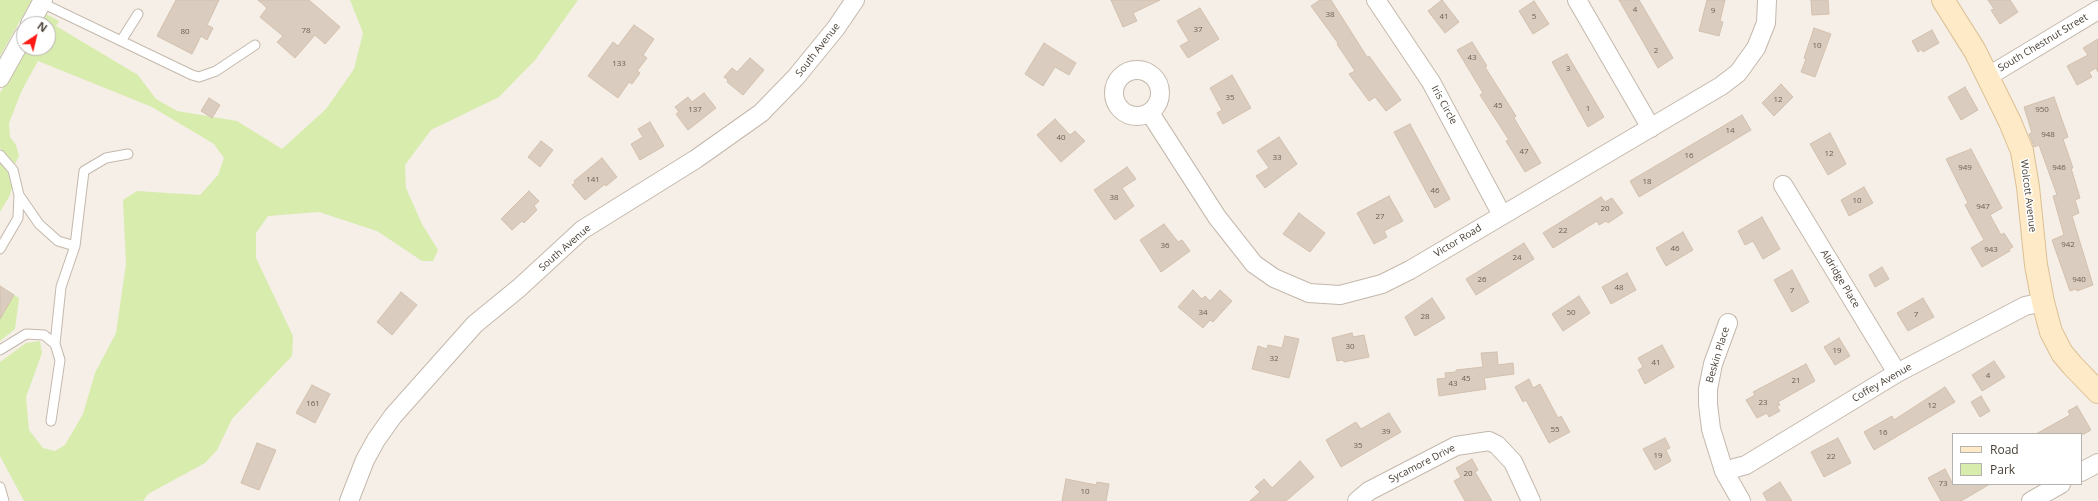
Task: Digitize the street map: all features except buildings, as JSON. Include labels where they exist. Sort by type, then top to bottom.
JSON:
[{"type":"main road","name":"Wolcott Avenue","points":[[1944,0],[1955,17],[1987,77],[2022,151],[2028,186],[2036,265],[2042,302],[2051,332],[2062,353],[2098,392]]},
{"type":"street","name":"South Avenue","points":[[349,501],[365,460],[376,440],[393,416],[475,324],[519,288],[582,230],[696,159],[761,114],[796,77],[836,28],[855,0]]},
{"type":"street","name":"Iris Circle","points":[[1376,0],[1431,82],[1502,215]]},
{"type":"street","points":[[1578,0],[1651,128]]},
{"type":"street","name":"Victor Road","points":[[1150,113],[1217,217],[1254,264],[1274,278],[1309,293],[1340,295],[1382,284],[1410,270],[1720,86],[1738,73],[1756,48],[1766,23],[1767,0]]},
{"type":"street","points":[[34,16],[42,2]]},
{"type":"street","name":"South Chestnut Street","points":[[1987,77],[2098,10]]},
{"type":"street","points":[[0,78],[16,49]]},
{"type":"street","name":"Aldridge Place","points":[[1783,185],[1898,373]]},
{"type":"street","name":"Coffey Avenue","points":[[1724,471],[1746,465],[1898,373],[2025,306],[2042,302]]},
{"type":"street","name":"Beskin Place","points":[[1728,323],[1713,364],[1708,389],[1711,429],[1724,471],[1741,501]]},
{"type":"street","name":"Sycamore Drive","points":[[1357,501],[1369,491],[1456,446],[1489,441],[1497,445],[1513,462],[1531,501]]},
{"type":"street","points":[[2082,471],[2098,462]]},
{"type":"street","points":[[2031,501],[2059,485]]},
{"type":"lane","points":[[42,2],[192,75],[199,77],[216,71],[255,44]]},
{"type":"lane","points":[[121,41],[138,14]]},
{"type":"lane","points":[[51,421],[60,360],[55,344],[61,286],[75,246],[84,171],[106,158],[128,154]]},
{"type":"lane","points":[[0,155],[13,170],[19,195],[18,218],[0,249]]},
{"type":"lane","points":[[19,195],[39,224],[58,241],[75,246]]},
{"type":"lane","points":[[0,350],[26,334],[44,335],[55,344]]},
{"type":"lane","points":[[0,487],[4,501]]},
{"type":"green space","points":[[0,0],[32,0],[23,16],[16,16],[16,28],[0,56]]},
{"type":"green space","points":[[350,0],[578,0],[536,59],[499,97],[431,130],[405,165],[406,188],[422,224],[438,250],[433,261],[422,261],[377,231],[319,212],[268,216],[256,233],[256,258],[293,336],[292,356],[232,419],[217,450],[205,463],[148,494],[143,501],[24,501],[0,456],[0,362],[26,343],[40,341],[42,353],[26,397],[29,430],[43,448],[55,451],[65,445],[83,414],[95,373],[116,333],[126,264],[123,200],[137,191],[200,195],[218,175],[224,158],[214,144],[152,107],[38,61],[22,90],[9,123],[10,137],[16,145],[19,156],[15,164],[0,148],[0,93],[22,56],[56,56],[56,26],[138,75],[156,99],[177,111],[237,121],[282,149],[326,109],[354,69],[363,33]]},
{"type":"green space","points":[[0,163],[7,170],[12,187],[10,195],[0,212]]},
{"type":"green space","points":[[14,295],[19,298],[15,329],[0,341],[0,319]]}]
